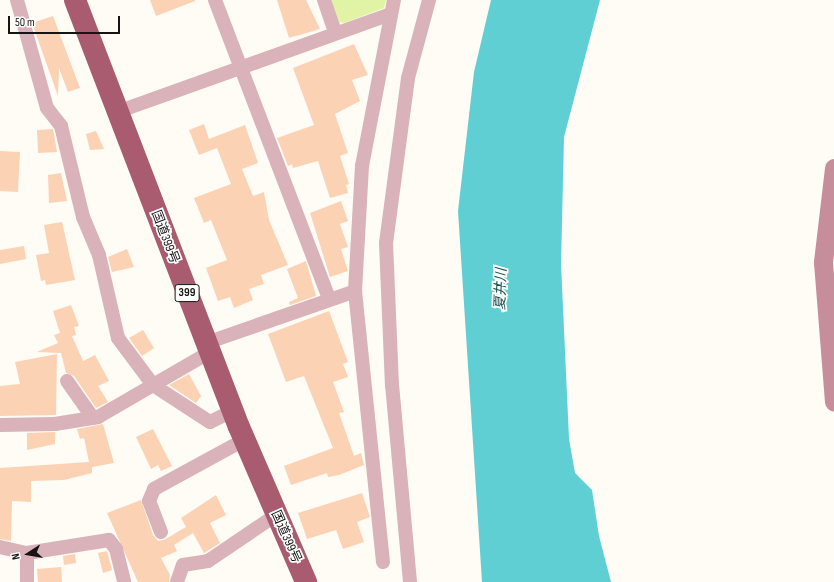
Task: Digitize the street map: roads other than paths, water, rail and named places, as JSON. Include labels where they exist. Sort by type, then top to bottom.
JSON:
[{"type":"highway","name":"国道399号","points":[[75,0],[244,440],[306,582]]},
{"type":"main road","points":[[834,168],[830,218],[829,306],[834,394]]},
{"type":"street","points":[[17,0],[47,108],[61,126],[83,217],[99,255],[112,325],[152,385],[210,422],[233,411]]},
{"type":"street","points":[[216,0],[242,65],[329,298]]},
{"type":"street","points":[[324,0],[334,32]]},
{"type":"street","points":[[382,562],[355,291],[362,166],[390,14],[394,0]]},
{"type":"street","points":[[410,582],[392,386],[386,243],[408,78],[429,0]]},
{"type":"street","points":[[117,112],[242,65],[334,32],[390,14]]},
{"type":"street","points":[[0,425],[55,424],[93,418],[115,409],[208,347],[329,298],[355,291]]},
{"type":"street","points":[[67,381],[93,418]]},
{"type":"street","points":[[161,532],[149,501],[154,489],[244,440]]},
{"type":"street","points":[[177,582],[183,565],[208,561],[276,515]]},
{"type":"street","points":[[0,547],[27,553],[109,540],[116,549],[124,582]]},
{"type":"street","points":[[27,553],[27,582]]},
{"type":"water","name":"夏井川","points":[[491,0],[600,0],[564,137],[561,264],[569,439],[575,473],[592,490],[599,536],[611,582],[482,582],[458,211],[474,72]]}]
